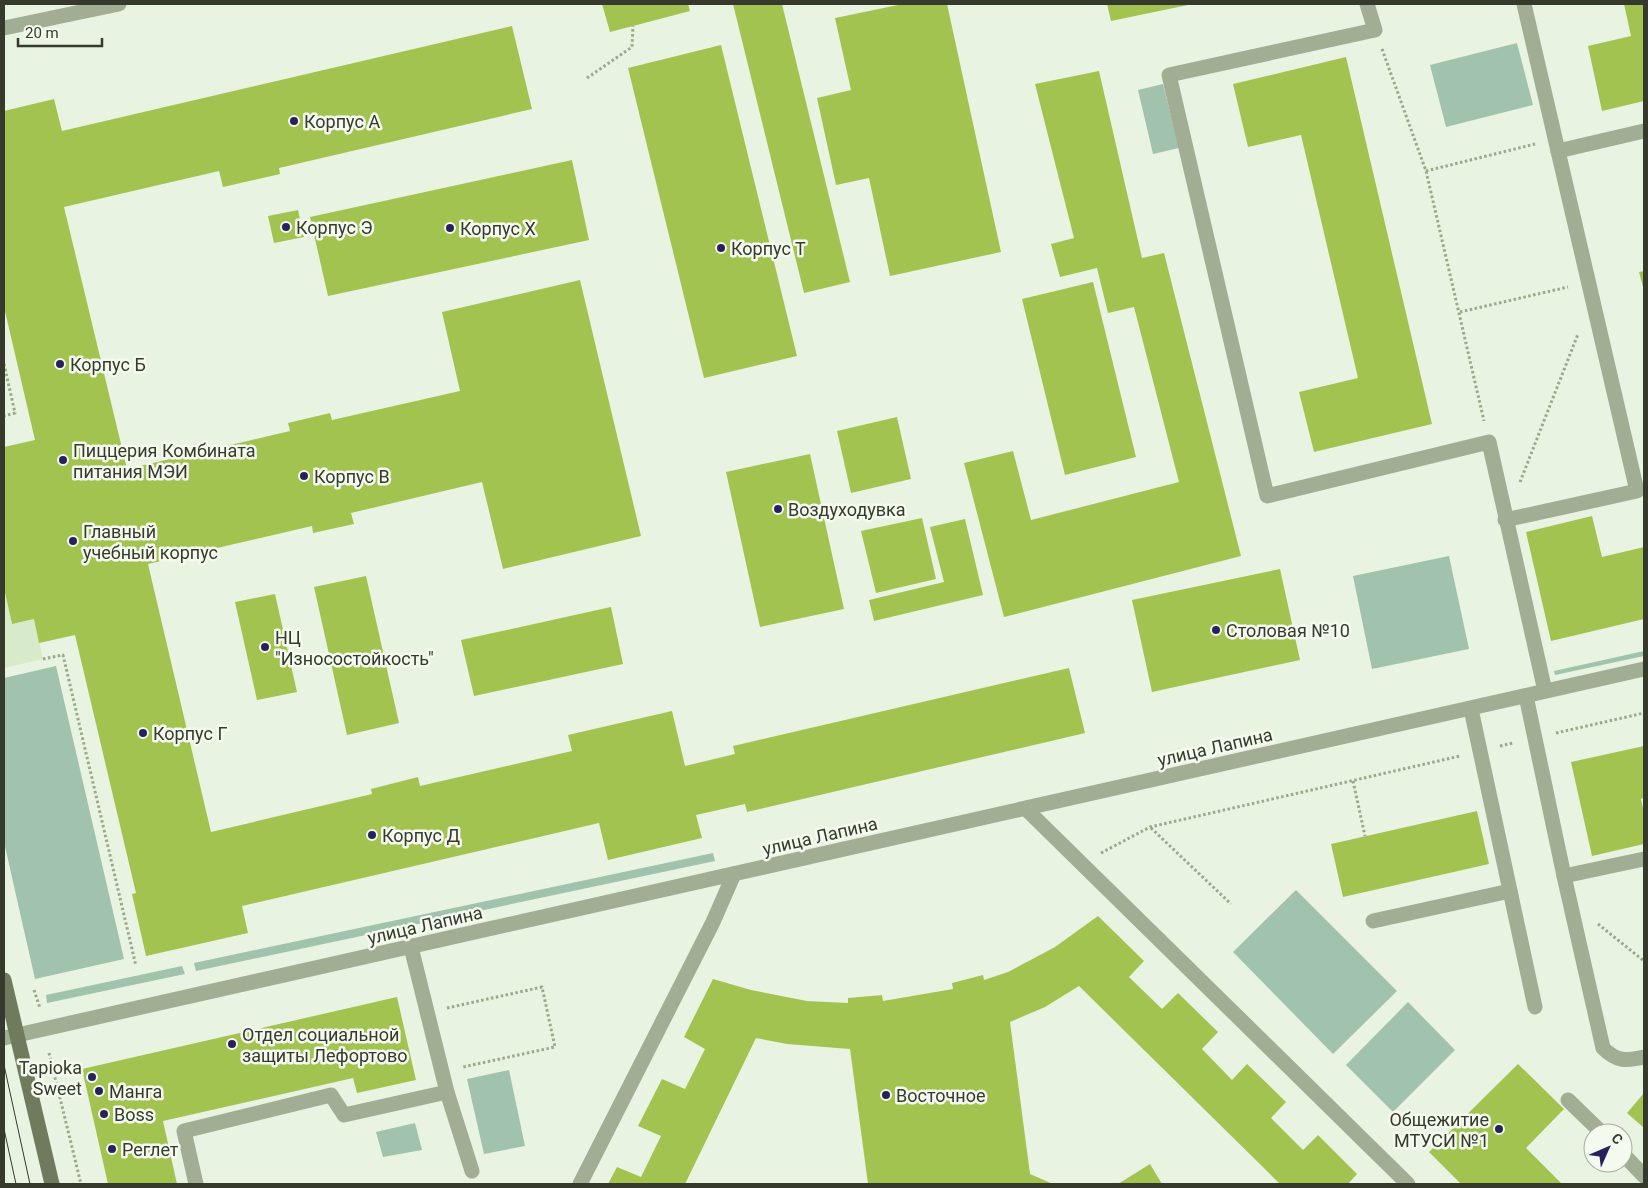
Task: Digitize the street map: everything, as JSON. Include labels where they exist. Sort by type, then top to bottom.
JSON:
[{"type":"main road","points":[[4,980],[11,1037],[52,1184]]},
{"type":"street","points":[[4,28],[119,4]]},
{"type":"street","points":[[1367,4],[1375,30],[1169,75],[1267,496],[1489,442],[1544,691]]},
{"type":"street","points":[[1505,520],[1636,491],[1524,4]]},
{"type":"street","points":[[1556,145],[1644,131]]},
{"type":"street","name":"улица Лапина","points":[[11,1037],[1644,669]]},
{"type":"street","points":[[1526,696],[1603,1048],[1612,1057],[1624,1061],[1644,1057]]},
{"type":"street","points":[[1471,709],[1535,1007]]},
{"type":"street","points":[[1026,809],[1408,1184]]},
{"type":"street","points":[[1564,876],[1644,859]]},
{"type":"street","points":[[580,1184],[713,922],[734,874]]},
{"type":"street","points":[[1373,921],[1510,891]]},
{"type":"street","points":[[411,947],[447,1092],[472,1171]]},
{"type":"street","points":[[196,1184],[184,1131],[331,1095],[344,1115],[447,1092]]},
{"type":"street","points":[[1568,1100],[1592,1123]]},
{"type":"street","points":[[1633,1164],[1644,1176]]},
{"type":"path","points":[[587,78],[632,47],[633,26]]},
{"type":"path","points":[[1375,30],[1426,171],[1489,442]]},
{"type":"path","points":[[1426,171],[1556,145]]},
{"type":"path","points":[[1460,312],[1588,283]]},
{"type":"path","points":[[1520,483],[1592,298]]},
{"type":"path","points":[[4,364],[16,413],[4,416]]},
{"type":"path","points":[[43,659],[63,655],[136,966]]},
{"type":"path","points":[[1081,863],[1150,827],[1644,713]]},
{"type":"path","points":[[1353,781],[1365,836]]},
{"type":"path","points":[[1150,827],[1231,904]]},
{"type":"path","points":[[1570,902],[1644,961]]},
{"type":"path","points":[[434,1038],[450,1034],[444,1008],[542,988],[555,1047],[457,1068]]},
{"type":"path","points":[[34,990],[40,1008]]},
{"type":"path","points":[[49,1054],[81,1184]]},
{"type":"shaded area","points":[[1517,43],[1533,105],[1446,127],[1430,65]]},
{"type":"shaded area","points":[[1163,84],[1179,148],[1153,154],[1138,90]]},
{"type":"shaded area","points":[[1449,556],[1469,649],[1372,669],[1353,576]]},
{"type":"shaded area","points":[[4,588],[12,624],[34,619],[43,659],[4,668]]},
{"type":"shaded area","points":[[1644,651],[1644,656],[1555,675],[1554,671]]},
{"type":"shaded area","points":[[56,666],[124,959],[35,979],[4,842],[4,678]]},
{"type":"shaded area","points":[[713,853],[715,861],[196,971],[194,963]]},
{"type":"shaded area","points":[[1296,890],[1397,991],[1333,1054],[1233,952]]},
{"type":"shaded area","points":[[182,966],[185,974],[47,1003],[46,995]]},
{"type":"shaded area","points":[[1408,1002],[1455,1050],[1393,1112],[1346,1065]]},
{"type":"shaded area","points":[[509,1070],[525,1146],[484,1154],[467,1079]]},
{"type":"shaded area","points":[[415,1123],[422,1150],[383,1157],[376,1132]]},
{"type":"building","points":[[602,4],[688,4],[690,11],[610,32]]},
{"type":"building","points":[[733,4],[782,4],[850,282],[804,293]]},
{"type":"building","points":[[903,4],[947,4],[1001,252],[890,276],[869,178],[836,185],[817,98],[851,90],[835,18]]},
{"type":"building","points":[[1107,4],[1188,4],[1188,5],[1111,21]]},
{"type":"building","points":[[1624,4],[1644,4],[1644,101],[1602,111],[1588,46],[1631,36]]},
{"type":"building","points":[[512,26],[532,109],[279,168],[280,174],[223,187],[219,171],[64,207],[127,469],[290,431],[288,423],[330,413],[332,420],[460,391],[442,312],[580,280],[641,536],[503,569],[482,482],[351,513],[354,524],[313,533],[312,526],[148,564],[211,832],[372,794],[371,789],[418,777],[420,786],[572,751],[568,735],[672,711],[685,766],[735,754],[733,746],[1069,668],[1085,733],[747,812],[745,804],[696,815],[702,838],[608,860],[599,823],[242,906],[248,933],[146,956],[132,894],[136,893],[75,635],[39,643],[34,619],[12,624],[4,588],[4,447],[35,440],[4,307],[4,111],[54,99],[62,131]]},
{"type":"building","name":"Корпус Т","points":[[721,45],[797,356],[704,378],[628,68]]},
{"type":"building","points":[[1346,57],[1432,424],[1314,452],[1299,392],[1358,378],[1301,135],[1248,147],[1233,84]]},
{"type":"building","points":[[1099,71],[1142,258],[1164,253],[1241,556],[1004,617],[964,463],[1013,451],[1031,520],[1179,482],[1134,307],[1108,313],[1097,268],[1060,277],[1051,244],[1074,238],[1035,84]]},
{"type":"building","name":"Корпус Х","points":[[572,160],[589,240],[328,296],[310,217]]},
{"type":"building","name":"Корпус Э","points":[[298,210],[304,237],[274,243],[268,216]]},
{"type":"building","points":[[1644,271],[1644,291],[1639,272]]},
{"type":"building","points":[[1093,282],[1136,457],[1065,475],[1022,299]]},
{"type":"building","points":[[897,417],[911,479],[851,493],[837,431]]},
{"type":"building","points":[[810,454],[844,609],[760,627],[726,472]]},
{"type":"building","points":[[1592,516],[1602,557],[1644,547],[1644,619],[1551,641],[1526,532]]},
{"type":"building","points":[[922,518],[936,579],[876,593],[861,531]]},
{"type":"building","points":[[965,519],[983,595],[874,621],[869,600],[944,582],[930,527]]},
{"type":"building","name":"Столовая №10","points":[[1280,569],[1300,660],[1152,692],[1132,600]]},
{"type":"building","points":[[366,576],[399,723],[347,735],[314,587]]},
{"type":"building","points":[[275,594],[297,692],[257,700],[235,602]]},
{"type":"building","points":[[611,607],[623,664],[474,696],[461,640]]},
{"type":"building","points":[[1644,746],[1644,798],[1641,799],[1644,813],[1644,844],[1592,856],[1571,762]]},
{"type":"building","points":[[1477,811],[1489,864],[1343,897],[1331,844]]},
{"type":"building","points":[[1098,916],[1144,961],[1129,977],[1162,1009],[1178,993],[1218,1032],[1202,1049],[1232,1080],[1247,1064],[1286,1102],[1271,1118],[1303,1150],[1318,1135],[1357,1174],[1348,1184],[1280,1184],[1079,986],[1045,1007],[1010,1022],[1030,1174],[1053,1184],[868,1184],[850,1049],[787,1044],[756,1038],[685,1184],[608,1184],[617,1167],[641,1177],[661,1136],[638,1126],[662,1079],[685,1089],[705,1049],[684,1037],[713,979],[751,990],[807,1001],[848,1003],[848,998],[882,995],[883,1001],[953,989],[952,983],[983,975],[984,980],[1008,972],[1055,947]]},
{"type":"building","points":[[397,997],[416,1080],[357,1093],[353,1078],[163,1121],[177,1184],[108,1184],[82,1069]]},
{"type":"building","name":"Общежитие МТУСИ №1","points":[[1518,1064],[1564,1109],[1526,1148],[1562,1184],[1461,1184],[1429,1152]]},
{"type":"building","points":[[1644,1093],[1644,1128],[1627,1113]]},
{"type":"building","points":[[1150,1164],[1162,1184],[1118,1184]]},
{"type":"tram line","points":[[4,1065],[30,1184]]},
{"type":"tram line","points":[[4,1129],[16,1184]]},
{"type":"place","name":"Корпус А","points":[[294,121]]},
{"type":"place","name":"Корпус Э","points":[[286,227]]},
{"type":"place","name":"Корпус Х","points":[[450,228]]},
{"type":"place","name":"Корпус Т","points":[[721,248]]},
{"type":"place","name":"Корпус Б","points":[[60,364]]},
{"type":"place","name":"Пиццерия Комбината питания МЭИ","points":[[63,460]]},
{"type":"place","name":"Корпус В","points":[[304,476]]},
{"type":"place","name":"Воздуходувка","points":[[778,509]]},
{"type":"place","name":"Главный учебный корпус","points":[[73,541]]},
{"type":"place","name":"Столовая №10","points":[[1216,630]]},
{"type":"place","name":"НЦ \"Износостойкость\"","points":[[265,647]]},
{"type":"place","name":"Корпус Г","points":[[143,733]]},
{"type":"place","name":"Корпус Д","points":[[372,835]]},
{"type":"place","name":"Отдел социальной защиты Лефортово","points":[[232,1044]]},
{"type":"place","name":"Tapioka Sweet","points":[[92,1077]]},
{"type":"place","name":"Манга","points":[[99,1091]]},
{"type":"place","name":"Восточное","points":[[886,1095]]},
{"type":"place","name":"Boss","points":[[104,1114]]},
{"type":"place","name":"Общежитие МТУСИ №1","points":[[1499,1129]]},
{"type":"place","name":"Реглет","points":[[112,1149]]}]
